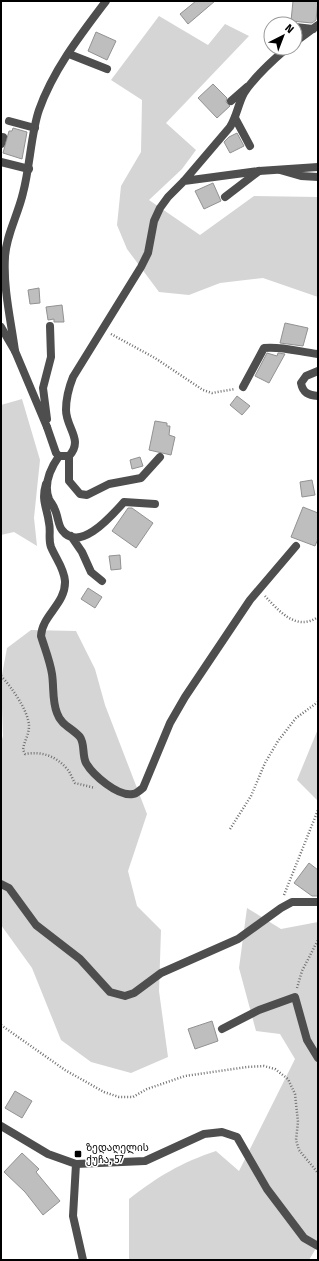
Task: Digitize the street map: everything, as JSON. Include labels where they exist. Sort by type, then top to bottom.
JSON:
[{"type":"street","points":[[15,351],[5,260],[6,244],[22,199],[29,169],[39,110],[50,86],[69,54],[87,26],[106,1]]},
{"type":"street","points":[[303,26],[315,27]]},
{"type":"street","points":[[303,36],[315,27]]},
{"type":"street","points":[[69,54],[107,68]]},
{"type":"street","points":[[231,101],[279,56]]},
{"type":"street","points":[[160,457],[141,478],[109,484],[86,495],[80,494],[69,481],[69,456],[76,446],[75,439],[67,420],[66,409],[68,390],[73,377],[148,252],[154,221],[160,208],[235,118],[244,94],[255,80]]},
{"type":"street","points":[[235,118],[250,146]]},
{"type":"street","points":[[9,121],[35,128]]},
{"type":"street","points":[[1,162],[29,169]]},
{"type":"street","points":[[184,181],[259,171],[318,167]]},
{"type":"street","points":[[278,170],[301,176],[318,177]]},
{"type":"street","points":[[225,197],[259,171]]},
{"type":"street","points":[[47,427],[43,388],[51,357],[50,326]]},
{"type":"street","points":[[1,327],[15,351],[47,427],[56,453],[59,456]]},
{"type":"street","points":[[243,387],[264,348],[278,346],[288,350],[318,354]]},
{"type":"street","points":[[318,371],[306,376],[301,383],[303,390],[308,394],[318,396]]},
{"type":"street","points":[[59,456],[69,456]]},
{"type":"street","points":[[59,456],[46,484],[43,494],[43,502],[50,524],[51,546],[63,570],[65,590],[60,602],[41,630],[41,636],[52,676],[57,715],[65,727],[80,737],[86,764],[110,787],[122,794],[133,794],[143,788],[170,724],[185,697],[225,636],[259,589],[296,546]]},
{"type":"street","points":[[46,484],[49,499],[62,531],[70,536],[82,552],[91,572],[102,581]]},
{"type":"street","points":[[70,536],[79,537],[97,530],[124,502],[155,504]]},
{"type":"street","points":[[1,884],[9,888],[36,925],[80,960],[110,992],[124,996],[134,992],[161,973],[238,939],[281,908],[292,902],[318,902]]},
{"type":"street","points":[[222,1029],[259,1010],[295,997],[307,1040],[318,1058]]},
{"type":"street","points":[[1,1126],[48,1154],[76,1164],[145,1161],[204,1134],[222,1132],[237,1137],[267,1188],[304,1238],[318,1246]]},
{"type":"street","points":[[76,1164],[73,1216],[83,1260]]},
{"type":"path","points":[[102,330],[155,358],[203,390],[212,393],[243,387]]},
{"type":"path","points":[[259,589],[282,614],[292,620],[306,621],[318,617]]},
{"type":"path","points":[[1,676],[8,683],[19,701],[29,724],[28,736],[23,750],[25,754],[36,752],[47,754],[68,770],[75,783],[101,791]]},
{"type":"path","points":[[230,829],[251,796],[265,763],[278,741],[296,718],[318,702]]},
{"type":"path","points":[[281,908],[288,882],[318,810]]},
{"type":"path","points":[[295,997],[302,971],[318,940]]},
{"type":"path","points":[[1,1025],[65,1070],[104,1092],[119,1097],[133,1097],[147,1089],[185,1076],[247,1067],[264,1066],[275,1069],[288,1079],[295,1094],[298,1122],[296,1140],[300,1150],[318,1173]]},
{"type":"shaded area","points":[[159,16],[208,45],[225,24],[249,36],[166,123],[196,150],[182,169],[149,200],[200,235],[254,196],[318,197],[318,297],[263,278],[220,283],[189,295],[159,292],[127,249],[117,225],[121,186],[141,152],[142,100],[111,80]]},
{"type":"shaded area","points":[[22,399],[40,460],[34,518],[37,546],[14,532],[1,535],[1,405]]},
{"type":"shaded area","points":[[31,630],[76,631],[95,669],[105,705],[147,814],[128,871],[137,906],[161,930],[159,991],[168,1057],[131,1073],[91,1062],[61,1040],[32,968],[1,925],[1,742],[3,736],[1,680],[7,648]]},
{"type":"shaded area","points":[[318,729],[318,801],[297,780]]},
{"type":"shaded area","points":[[247,908],[281,929],[318,922],[318,1245],[309,1260],[129,1260],[129,1199],[150,1183],[170,1171],[191,1160],[216,1151],[239,1171],[295,1059],[280,1034],[256,1031],[239,968]]},
{"type":"building","points":[[196,1],[215,1],[188,24],[180,14]]},
{"type":"building","points":[[293,1],[318,1],[316,20],[312,23],[303,22],[303,16],[292,16]]},
{"type":"building","points":[[96,32],[116,41],[107,60],[88,51]]},
{"type":"building","points":[[213,84],[227,98],[226,102],[230,106],[217,118],[198,98]]},
{"type":"building","points":[[13,128],[27,132],[22,159],[3,153],[9,131],[12,131]]},
{"type":"building","points":[[237,133],[244,146],[230,153],[224,142],[229,137]]},
{"type":"building","points":[[213,183],[221,201],[204,209],[195,191]]},
{"type":"building","points":[[39,288],[40,303],[30,304],[28,290]]},
{"type":"building","points":[[62,305],[64,322],[54,322],[54,319],[48,320],[46,307]]},
{"type":"building","points":[[285,323],[308,328],[303,346],[280,343]]},
{"type":"building","points":[[267,353],[277,356],[278,353],[285,354],[269,383],[255,376]]},
{"type":"building","points":[[237,396],[250,406],[242,415],[230,405]]},
{"type":"building","points":[[155,421],[167,423],[167,426],[170,426],[169,435],[175,437],[171,455],[149,450]]},
{"type":"building","points":[[140,457],[143,466],[132,469],[130,460]]},
{"type":"building","points":[[312,480],[315,495],[302,497],[300,482]]},
{"type":"building","points":[[303,507],[318,513],[318,539],[315,546],[291,537]]},
{"type":"building","points":[[128,508],[132,508],[153,523],[136,548],[112,531]]},
{"type":"building","points":[[120,555],[121,569],[111,570],[109,556]]},
{"type":"building","points":[[88,588],[102,597],[95,608],[81,599]]},
{"type":"building","points":[[309,863],[318,870],[318,896],[312,896],[294,883]]},
{"type":"building","points":[[212,1021],[218,1041],[195,1049],[188,1029]]},
{"type":"building","points":[[15,1091],[32,1101],[22,1118],[5,1108]]},
{"type":"building","points":[[22,1153],[39,1169],[36,1172],[60,1201],[43,1215],[25,1192],[4,1172]]},
{"type":"place","name":"ზედაღელის ქუჩა, 57","points":[[78,1154]]}]
